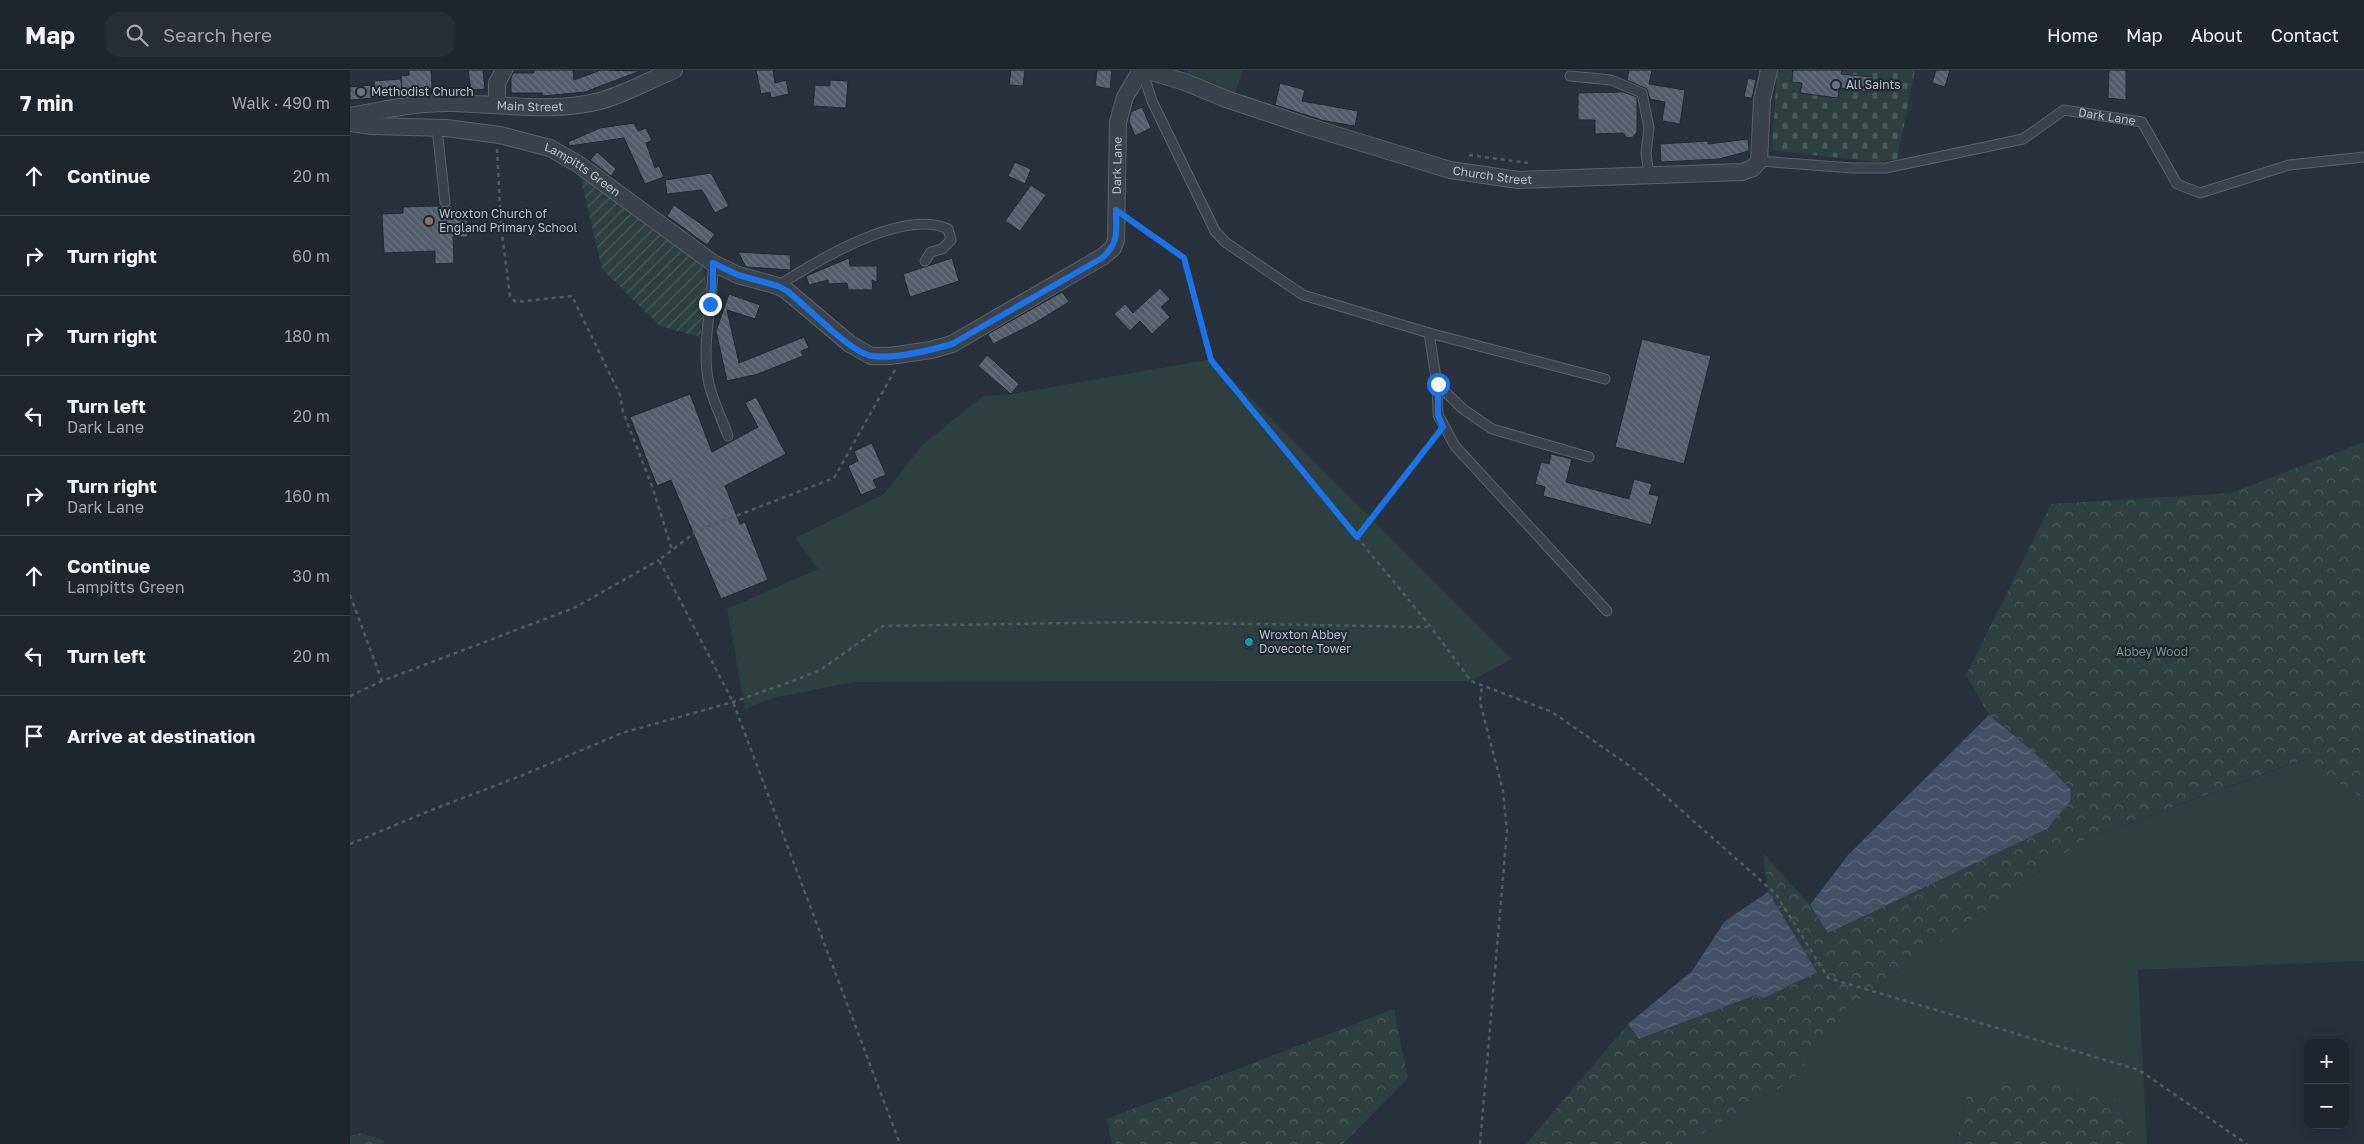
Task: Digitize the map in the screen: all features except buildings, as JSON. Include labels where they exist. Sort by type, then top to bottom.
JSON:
[{"type":"street","points":[[497,105],[497,82],[504,70]]},
{"type":"street","name":"Main Street","points":[[350,116],[411,106],[450,103],[540,107],[601,100],[674,70]]},
{"type":"street","name":"Church Street","points":[[1143,70],[1185,82],[1226,99],[1307,126],[1450,170],[1518,180],[1742,172],[1753,168],[1759,160]]},
{"type":"street","name":"Dark Lane","points":[[783,289],[850,344],[870,356],[904,354],[931,350],[952,344],[1102,258],[1113,248],[1116,240],[1120,110],[1143,70]]},
{"type":"street","points":[[1759,160],[1762,100],[1769,70]]},
{"type":"street","name":"Lampitts Green","points":[[350,122],[372,126],[437,128],[504,136],[550,148],[564,155],[713,263],[738,275],[783,289]]},
{"type":"lane","points":[[1143,70],[1152,102],[1203,211],[1215,231],[1225,242],[1281,282],[1303,295],[1429,333],[1605,379]]},
{"type":"lane","points":[[1570,76],[1611,80],[1642,93],[1649,128],[1646,153],[1649,175]]},
{"type":"lane","name":"Dark Lane","points":[[1759,160],[1853,168],[1886,168],[2023,138],[2064,110],[2142,122],[2177,184],[2200,193],[2289,165],[2364,157]]},
{"type":"lane","points":[[437,128],[445,202]]},
{"type":"lane","points":[[783,289],[830,255],[873,236],[914,225],[937,223],[948,229],[950,240],[942,250],[930,252],[925,261]]},
{"type":"lane","points":[[713,263],[713,287],[707,332],[709,384],[728,436]]},
{"type":"lane","points":[[1429,333],[1438,384],[1438,415],[1455,446],[1607,611]]},
{"type":"lane","points":[[1438,384],[1463,409],[1492,429],[1589,457]]},
{"type":"path","points":[[504,136],[497,150],[501,226],[510,296],[516,302],[572,296],[620,395],[623,412],[652,486],[672,550]]},
{"type":"path","points":[[1463,154],[1530,163]]},
{"type":"path","points":[[1116,210],[1184,258],[1211,360],[1431,627],[1472,681],[1552,712],[1637,771],[1776,894],[1828,978],[2139,1070],[2247,1144]]},
{"type":"path","points":[[350,696],[382,681],[574,608],[659,560],[697,531],[834,478],[904,354]]},
{"type":"path","points":[[1357,537],[1443,427]]},
{"type":"path","points":[[659,560],[733,702],[900,1144]]},
{"type":"path","points":[[350,595],[382,681]]},
{"type":"path","points":[[350,844],[429,810],[523,775],[622,733],[733,702],[820,670],[883,626],[1134,622],[1431,627]]},
{"type":"path","points":[[1480,1144],[1507,831],[1503,791],[1480,702],[1482,685]]},
{"type":"green space","points":[[1188,70],[1243,70],[1234,97],[1187,77]]},
{"type":"green space","points":[[1777,70],[1915,70],[1897,160],[1875,162],[1772,150]]},
{"type":"green space","points":[[580,175],[702,265],[709,291],[700,337],[660,326],[602,269]]},
{"type":"green space","points":[[1212,359],[1512,659],[1471,681],[854,682],[773,698],[745,709],[727,609],[818,569],[795,538],[884,494],[922,445],[983,396],[1011,394]]},
{"type":"green space","name":"Abbey Wood","points":[[2364,442],[2364,799],[2302,760],[2087,838],[1845,1009],[1792,1081],[1685,1144],[1526,1144],[1628,1024],[1640,1039],[1756,995],[1764,998],[1816,972],[1768,892],[1763,853],[1810,905],[1828,932],[2047,829],[2070,801],[2034,752],[1989,715],[1966,675],[2051,504],[2231,493]]},
{"type":"green space","points":[[2303,760],[2364,799],[2364,961],[2138,970],[2147,1144],[2138,1144],[2114,1098],[1967,1095],[1956,1144],[1685,1144],[1792,1081],[1845,1009],[2087,838]]},
{"type":"green space","points":[[1394,1009],[1408,1078],[1343,1144],[1112,1144],[1107,1119]]},
{"type":"green space","points":[[2034,1079],[2114,1098],[2138,1144],[1956,1144],[1967,1095]]},
{"type":"green space","points":[[361,1133],[384,1141],[383,1144],[350,1144],[350,1136]]},
{"type":"water","points":[[1989,715],[2034,752],[2071,790],[2070,801],[2047,829],[1828,933],[1810,905],[1848,855]]},
{"type":"water","points":[[1768,892],[1817,972],[1764,998],[1756,995],[1639,1039],[1628,1024],[1692,971],[1725,921]]},
{"type":"place","name":"All Saints","points":[[1836,85]]},
{"type":"place","name":"Methodist Church","points":[[361,92]]},
{"type":"place","name":"Wroxton Church of England Primary School","points":[[429,221]]},
{"type":"place","name":"Wroxton Abbey Dovecote Tower","points":[[1249,642]]},
{"type":"route","points":[[710,304],[713,287],[713,263],[738,275],[778,286],[787,291],[850,344],[870,356],[890,356],[931,350],[952,344],[1102,258],[1113,248],[1116,240],[1116,210],[1184,258],[1211,360],[1357,537],[1443,427],[1438,415],[1438,384]]}]
